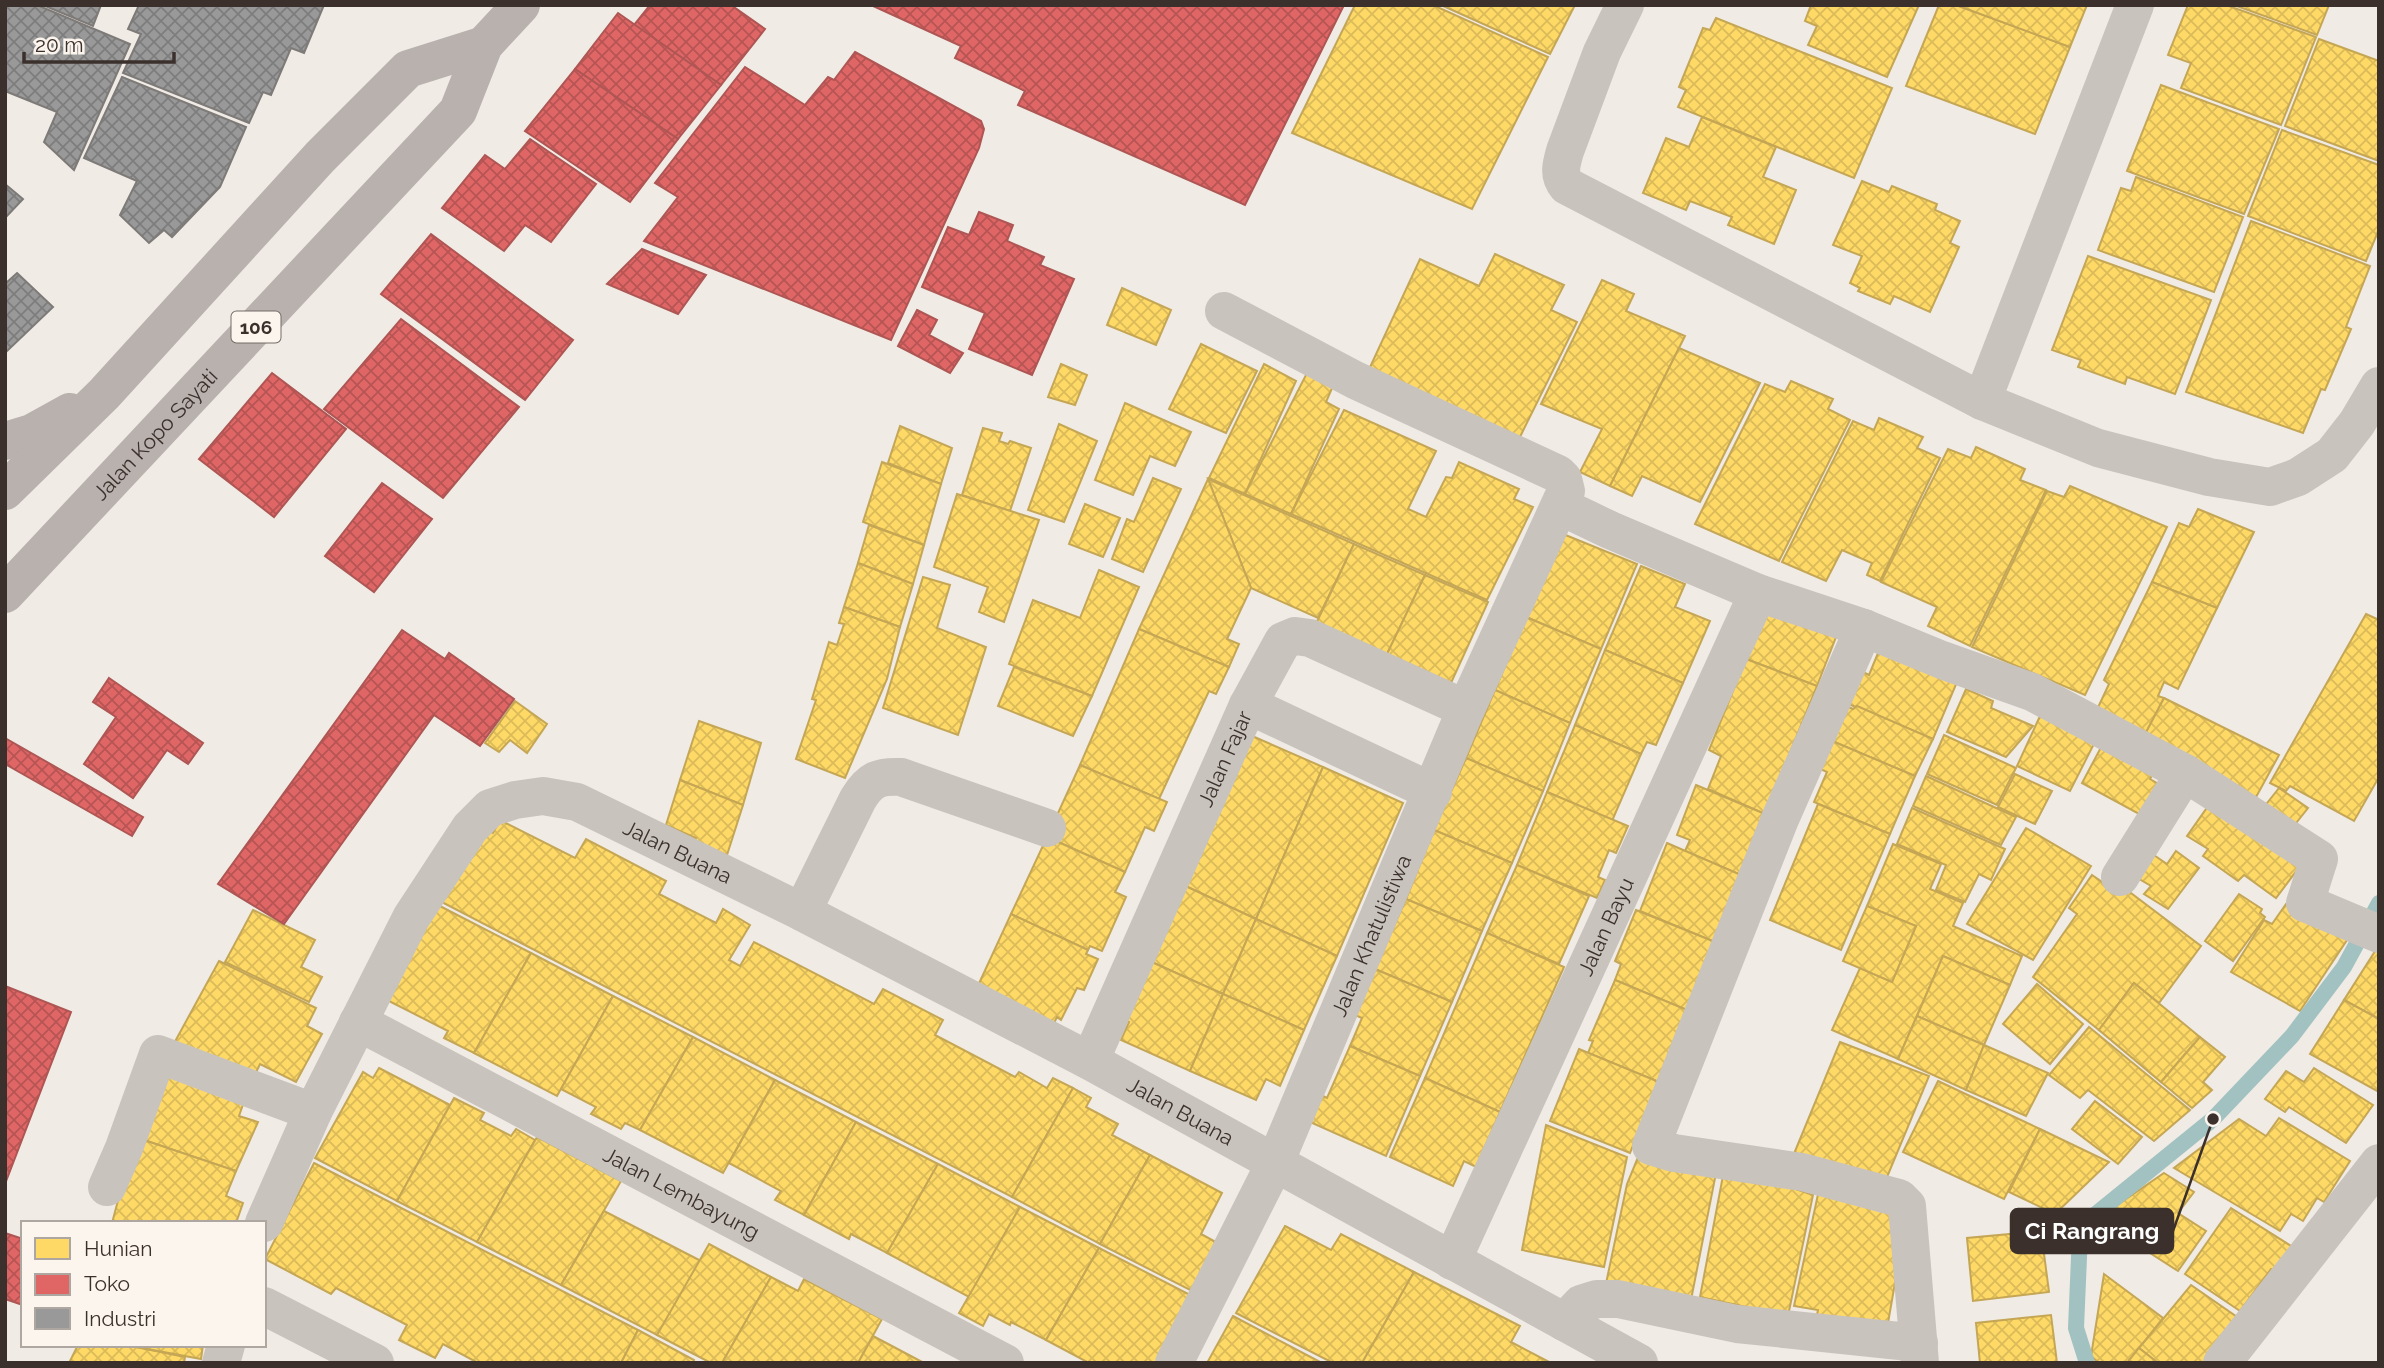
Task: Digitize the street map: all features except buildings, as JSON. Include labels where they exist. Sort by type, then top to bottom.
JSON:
[{"type":"main road","name":"Jalan Kopo Sayati","points":[[5,594],[458,111],[484,45],[521,5]]},
{"type":"main road","name":"Jalan Kopo Sayati","points":[[5,491],[104,394],[320,157],[408,69],[484,45]]},
{"type":"main road","points":[[5,441],[32,433],[104,394]]},
{"type":"street","points":[[1625,5],[1602,52],[1564,151],[1560,167],[1561,179],[1567,186],[1982,401],[2098,448],[2221,479],[2270,487],[2298,477],[2332,456],[2357,423],[2379,386]]},
{"type":"street","points":[[1982,401],[2135,5]]},
{"type":"street","points":[[1224,311],[1355,380],[1558,474],[1566,486],[1560,506],[1758,593],[1864,628],[1942,660],[2032,692],[2185,773],[2319,859],[2305,903],[2368,929]]},
{"type":"street","name":"Jalan Khatulistiwa","points":[[1174,1363],[1275,1163],[1466,709],[1560,506]]},
{"type":"street","name":"Jalan Bayu","points":[[1452,1261],[1758,593]]},
{"type":"street","points":[[1564,1322],[1581,1304],[1597,1299],[1618,1299],[1737,1324],[1920,1353],[1907,1206],[1904,1201],[1802,1172],[1674,1153],[1651,1146],[1780,819],[1864,628]]},
{"type":"street","name":"Jalan Fajar","points":[[1090,1060],[1248,705],[1283,641],[1294,636],[1310,638],[1466,709]]},
{"type":"street","points":[[1248,705],[1433,792]]},
{"type":"street","points":[[2120,877],[2185,773]]},
{"type":"street","points":[[803,912],[858,799],[866,785],[874,780],[901,777],[1047,828]]},
{"type":"street","name":"Jalan Buana","points":[[265,1221],[313,1112],[411,918],[470,828],[490,808],[515,800],[543,796],[577,802],[803,912],[1090,1060],[1639,1363]]},
{"type":"street","name":"Jalan Lembayung","points":[[358,1022],[1005,1363]]},
{"type":"street","points":[[107,1187],[158,1054],[313,1112]]},
{"type":"street","points":[[2222,1363],[2379,1163]]},
{"type":"street","points":[[266,1307],[375,1363]]},
{"type":"waterway","points":[[2087,1363],[2076,1328],[2080,1234],[2091,1218],[2213,1119],[2292,1036],[2344,967],[2379,903]]},
{"type":"place","name":"Ci Rangrang","points":[[2213,1119]]}]
